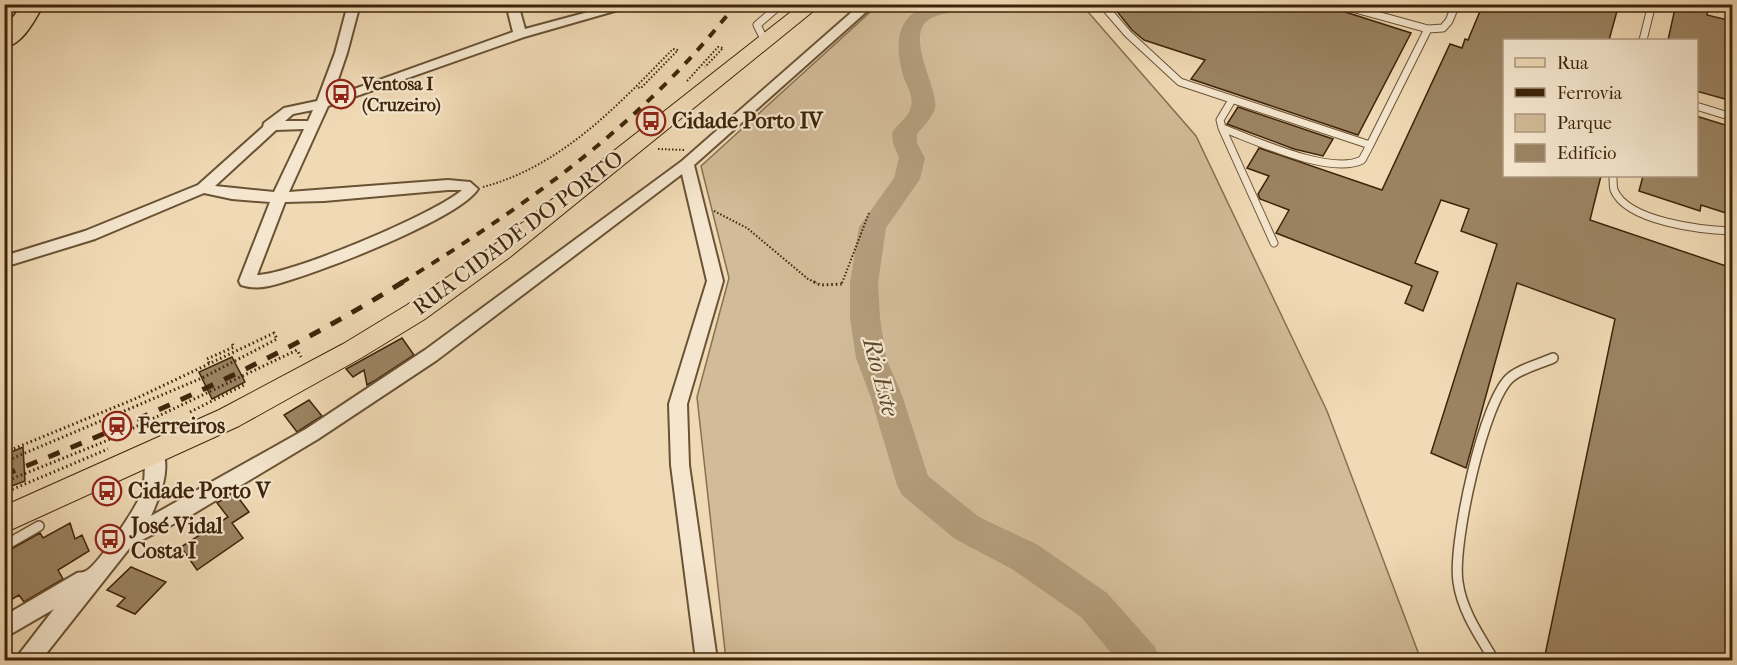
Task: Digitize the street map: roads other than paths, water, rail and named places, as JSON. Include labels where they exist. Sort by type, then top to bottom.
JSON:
[{"type":"highway","points":[[4,29],[18,14],[21,4]]},
{"type":"highway","points":[[4,40],[27,18],[34,4]]},
{"type":"main road","name":"RUA CIDADE DO PORTO","points":[[4,520],[229,418],[304,378],[439,297],[502,251],[766,43],[807,7]]},
{"type":"street","points":[[203,188],[232,196],[280,198],[465,185],[471,189],[468,195],[434,214],[354,249],[269,280],[247,281],[280,198],[323,103],[348,31],[354,4]]},
{"type":"street","points":[[512,4],[520,34]]},
{"type":"street","points":[[4,262],[90,235],[203,188],[288,111],[338,100],[520,34],[633,4]]},
{"type":"street","points":[[125,539],[186,508],[312,434],[431,355],[687,164],[869,4]]},
{"type":"street","points":[[269,126],[312,125]]},
{"type":"street","points":[[687,164],[715,281],[678,404],[680,465],[707,660]]},
{"type":"street","points":[[28,660],[52,627],[125,539],[142,513],[155,482],[158,467],[155,452]]},
{"type":"street","points":[[4,628],[97,572]]},
{"type":"lane","points":[[766,43],[757,25],[781,4]]},
{"type":"lane","points":[[1102,4],[1128,34],[1174,78],[1232,100],[1370,145]]},
{"type":"lane","points":[[1337,4],[1410,26],[1428,29],[1443,28],[1449,21],[1456,4]]},
{"type":"lane","points":[[1643,39],[1652,4]]},
{"type":"lane","points":[[1222,128],[1333,165],[1359,162],[1363,159],[1428,29]]},
{"type":"lane","points":[[1232,100],[1220,120],[1222,128],[1274,243]]},
{"type":"lane","points":[[1698,107],[1732,117]]},
{"type":"lane","points":[[1613,177],[1614,188],[1620,197],[1643,214],[1698,229],[1732,231]]},
{"type":"lane","points":[[1494,660],[1463,603],[1457,580],[1458,530],[1499,390],[1512,376],[1553,358]]},
{"type":"lane","points":[[4,546],[39,526]]},
{"type":"waterway","name":"Rio Este","points":[[971,4],[924,14],[914,22],[912,28],[910,44],[912,59],[924,103],[918,118],[904,133],[905,143],[912,158],[907,179],[873,227],[864,283],[865,318],[871,358],[886,395],[914,485],[967,528],[1025,557],[1094,605],[1141,660]]},
{"type":"railway","points":[[401,283],[494,223],[581,159],[663,87],[736,4]]},
{"type":"railway","points":[[4,475],[107,433],[258,363],[403,282]]},
{"type":"place","name":"Ventosa I (Cruzeiro)","points":[[341,94]]},
{"type":"place","name":"Cidade Porto IV","points":[[651,121]]},
{"type":"place","name":"Ferreiros","points":[[117,426]]},
{"type":"place","name":"Cidade Porto V","points":[[107,491]]},
{"type":"place","name":"José Vidal Costa I","points":[[110,539]]}]
